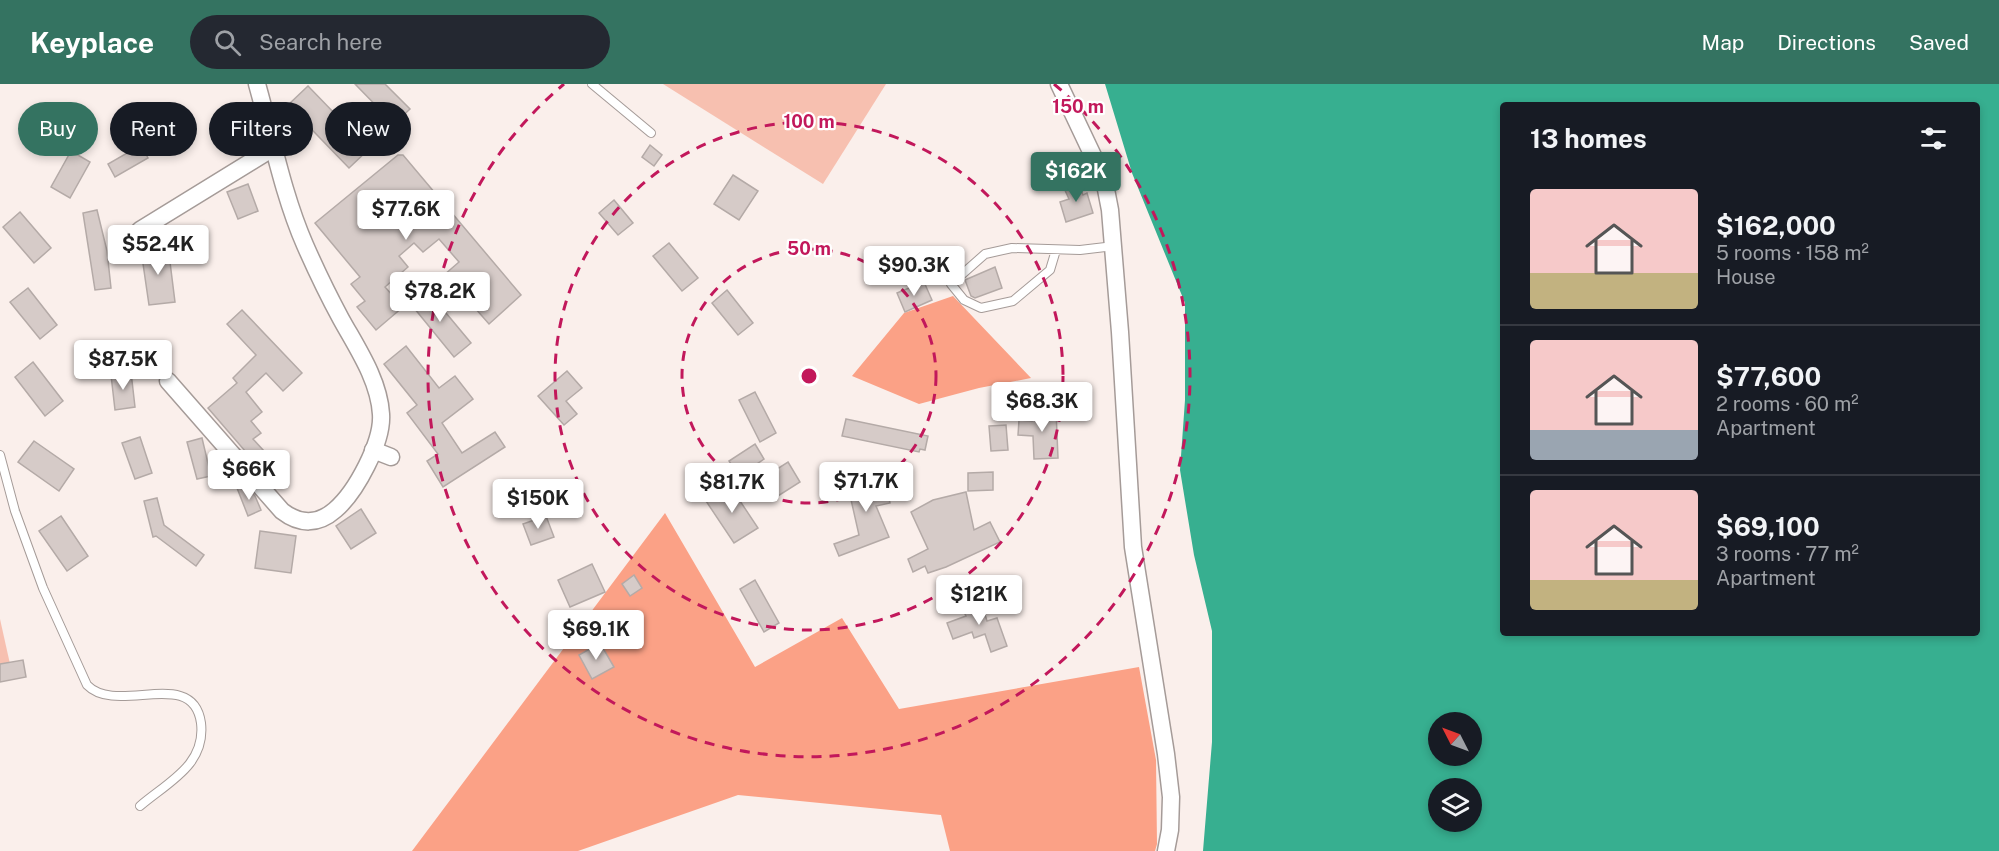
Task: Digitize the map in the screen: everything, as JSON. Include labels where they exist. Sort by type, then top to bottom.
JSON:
[{"type":"street","points":[[257,84],[262,102]]},
{"type":"street","points":[[1059,84],[1104,179],[1114,246],[1132,547],[1171,797],[1170,830],[1166,851]]},
{"type":"street","points":[[140,230],[260,156]]},
{"type":"street","points":[[168,381],[275,504],[292,518],[316,522],[328,516],[340,506],[361,477],[381,425],[376,390],[363,358],[304,243],[278,156]]},
{"type":"street","points":[[373,450],[392,457]]},
{"type":"lane","points":[[592,84],[651,133]]},
{"type":"lane","points":[[1056,250],[1050,270],[1013,301],[981,308],[964,300],[951,284],[985,254],[1012,248],[1056,250],[1114,246]]},
{"type":"lane","points":[[0,455],[15,511],[44,588],[87,686],[100,696],[111,698],[174,694],[185,698],[197,710],[201,732],[198,754],[189,766],[140,806]]},
{"type":"shaded area","points":[[663,84],[886,84],[823,184]]},
{"type":"shaded area","points":[[1105,84],[1999,84],[1999,851],[1203,851],[1212,742],[1212,631],[1194,555],[1180,470],[1185,400],[1185,303],[1132,173]]},
{"type":"shaded area","points":[[953,296],[1031,378],[979,388],[919,404],[852,376],[904,313]]},
{"type":"shaded area","points":[[665,513],[755,667],[842,618],[899,709],[1139,667],[1156,760],[1157,844],[1155,851],[950,851],[941,815],[738,795],[578,851],[412,851]]},
{"type":"shaded area","points":[[0,619],[10,664],[0,666]]},
{"type":"building","points":[[355,84],[385,84],[403,102],[373,102]]},
{"type":"building","points":[[308,86],[325,104],[325,143],[313,131],[313,102],[291,102]]},
{"type":"building","points":[[650,145],[662,155],[654,166],[642,157]]},
{"type":"building","points":[[68,156],[80,156],[90,162],[70,198],[51,187]]},
{"type":"building","points":[[122,156],[147,156],[148,158],[115,177],[108,164]]},
{"type":"building","points":[[337,156],[362,156],[349,168]]},
{"type":"building","points":[[397,156],[404,156],[521,295],[489,324],[475,308],[489,295],[471,274],[456,288],[444,275],[459,262],[439,239],[423,252],[414,243],[399,256],[408,267],[385,287],[403,307],[376,330],[357,307],[365,301],[351,284],[360,277],[315,223]]},
{"type":"building","points":[[733,175],[758,191],[739,220],[714,204]]},
{"type":"building","points":[[1077,180],[1083,195],[1087,193],[1093,213],[1066,222],[1060,202],[1069,199],[1063,186]]},
{"type":"building","points":[[248,184],[258,211],[238,219],[227,192]]},
{"type":"building","points":[[614,200],[633,223],[618,235],[599,213]]},
{"type":"building","points":[[97,210],[107,251],[111,288],[95,290],[83,213]]},
{"type":"building","points":[[20,212],[51,248],[34,263],[3,227]]},
{"type":"building","points":[[669,243],[698,278],[682,291],[653,256]]},
{"type":"building","points":[[168,246],[175,302],[149,305],[141,250]]},
{"type":"building","points":[[995,267],[1002,288],[975,298],[971,296],[965,280]]},
{"type":"building","points":[[924,282],[932,300],[905,312],[897,293]]},
{"type":"building","points":[[28,288],[57,325],[40,339],[10,302]]},
{"type":"building","points":[[426,289],[471,343],[454,357],[410,303]]},
{"type":"building","points":[[727,290],[753,323],[738,335],[712,303]]},
{"type":"building","points":[[242,310],[302,373],[283,391],[266,373],[246,392],[262,412],[251,421],[261,433],[253,439],[288,477],[277,488],[208,408],[237,383],[233,378],[256,355],[227,324]]},
{"type":"building","points":[[406,346],[439,388],[455,376],[473,399],[442,423],[462,453],[495,432],[505,447],[443,487],[427,461],[438,454],[407,413],[417,405],[384,364]]},
{"type":"building","points":[[33,362],[63,401],[45,416],[15,377]]},
{"type":"building","points":[[567,371],[582,388],[566,401],[577,414],[564,425],[538,396]]},
{"type":"building","points":[[131,372],[135,407],[115,410],[111,375]]},
{"type":"building","points":[[755,392],[776,433],[760,442],[739,400]]},
{"type":"building","points":[[1056,410],[1058,458],[1034,459],[1033,436],[1018,435],[1019,420],[1032,421],[1032,411]]},
{"type":"building","points":[[846,419],[928,436],[925,450],[920,449],[919,452],[842,436]]},
{"type":"building","points":[[1006,425],[1008,450],[991,451],[989,426]]},
{"type":"building","points":[[140,437],[152,473],[135,479],[122,443]]},
{"type":"building","points":[[202,438],[211,476],[197,479],[187,442]]},
{"type":"building","points":[[34,441],[74,469],[59,491],[18,462]]},
{"type":"building","points":[[755,444],[764,459],[739,476],[729,461]]},
{"type":"building","points":[[788,462],[800,482],[778,496],[766,476]]},
{"type":"building","points":[[993,472],[993,490],[968,491],[968,473]]},
{"type":"building","points":[[883,473],[890,503],[876,506],[889,537],[839,556],[834,544],[859,535],[847,482]]},
{"type":"building","points":[[245,485],[255,496],[261,510],[248,516],[237,488]]},
{"type":"building","points":[[730,486],[758,528],[734,543],[706,501]]},
{"type":"building","points":[[966,492],[974,530],[990,522],[1000,542],[946,567],[928,573],[925,566],[913,572],[908,559],[928,549],[911,512],[933,500]]},
{"type":"building","points":[[157,498],[164,525],[204,555],[196,566],[156,536],[153,537],[144,501]]},
{"type":"building","points":[[361,509],[376,533],[351,549],[336,526]]},
{"type":"building","points":[[61,516],[88,556],[67,571],[39,531]]},
{"type":"building","points":[[546,516],[554,537],[531,545],[523,524]]},
{"type":"building","points":[[260,531],[296,536],[291,573],[255,568]]},
{"type":"building","points":[[592,564],[605,592],[570,607],[558,580]]},
{"type":"building","points":[[634,575],[642,588],[630,596],[622,584]]},
{"type":"building","points":[[755,580],[779,623],[764,632],[740,589]]},
{"type":"building","points":[[980,598],[987,621],[997,618],[1007,646],[991,652],[985,634],[974,638],[972,632],[953,639],[947,623],[966,616],[964,612],[969,611],[967,603]]},
{"type":"building","points":[[600,643],[614,667],[592,679],[579,655]]},
{"type":"building","points":[[23,660],[26,677],[0,682],[0,664]]}]
